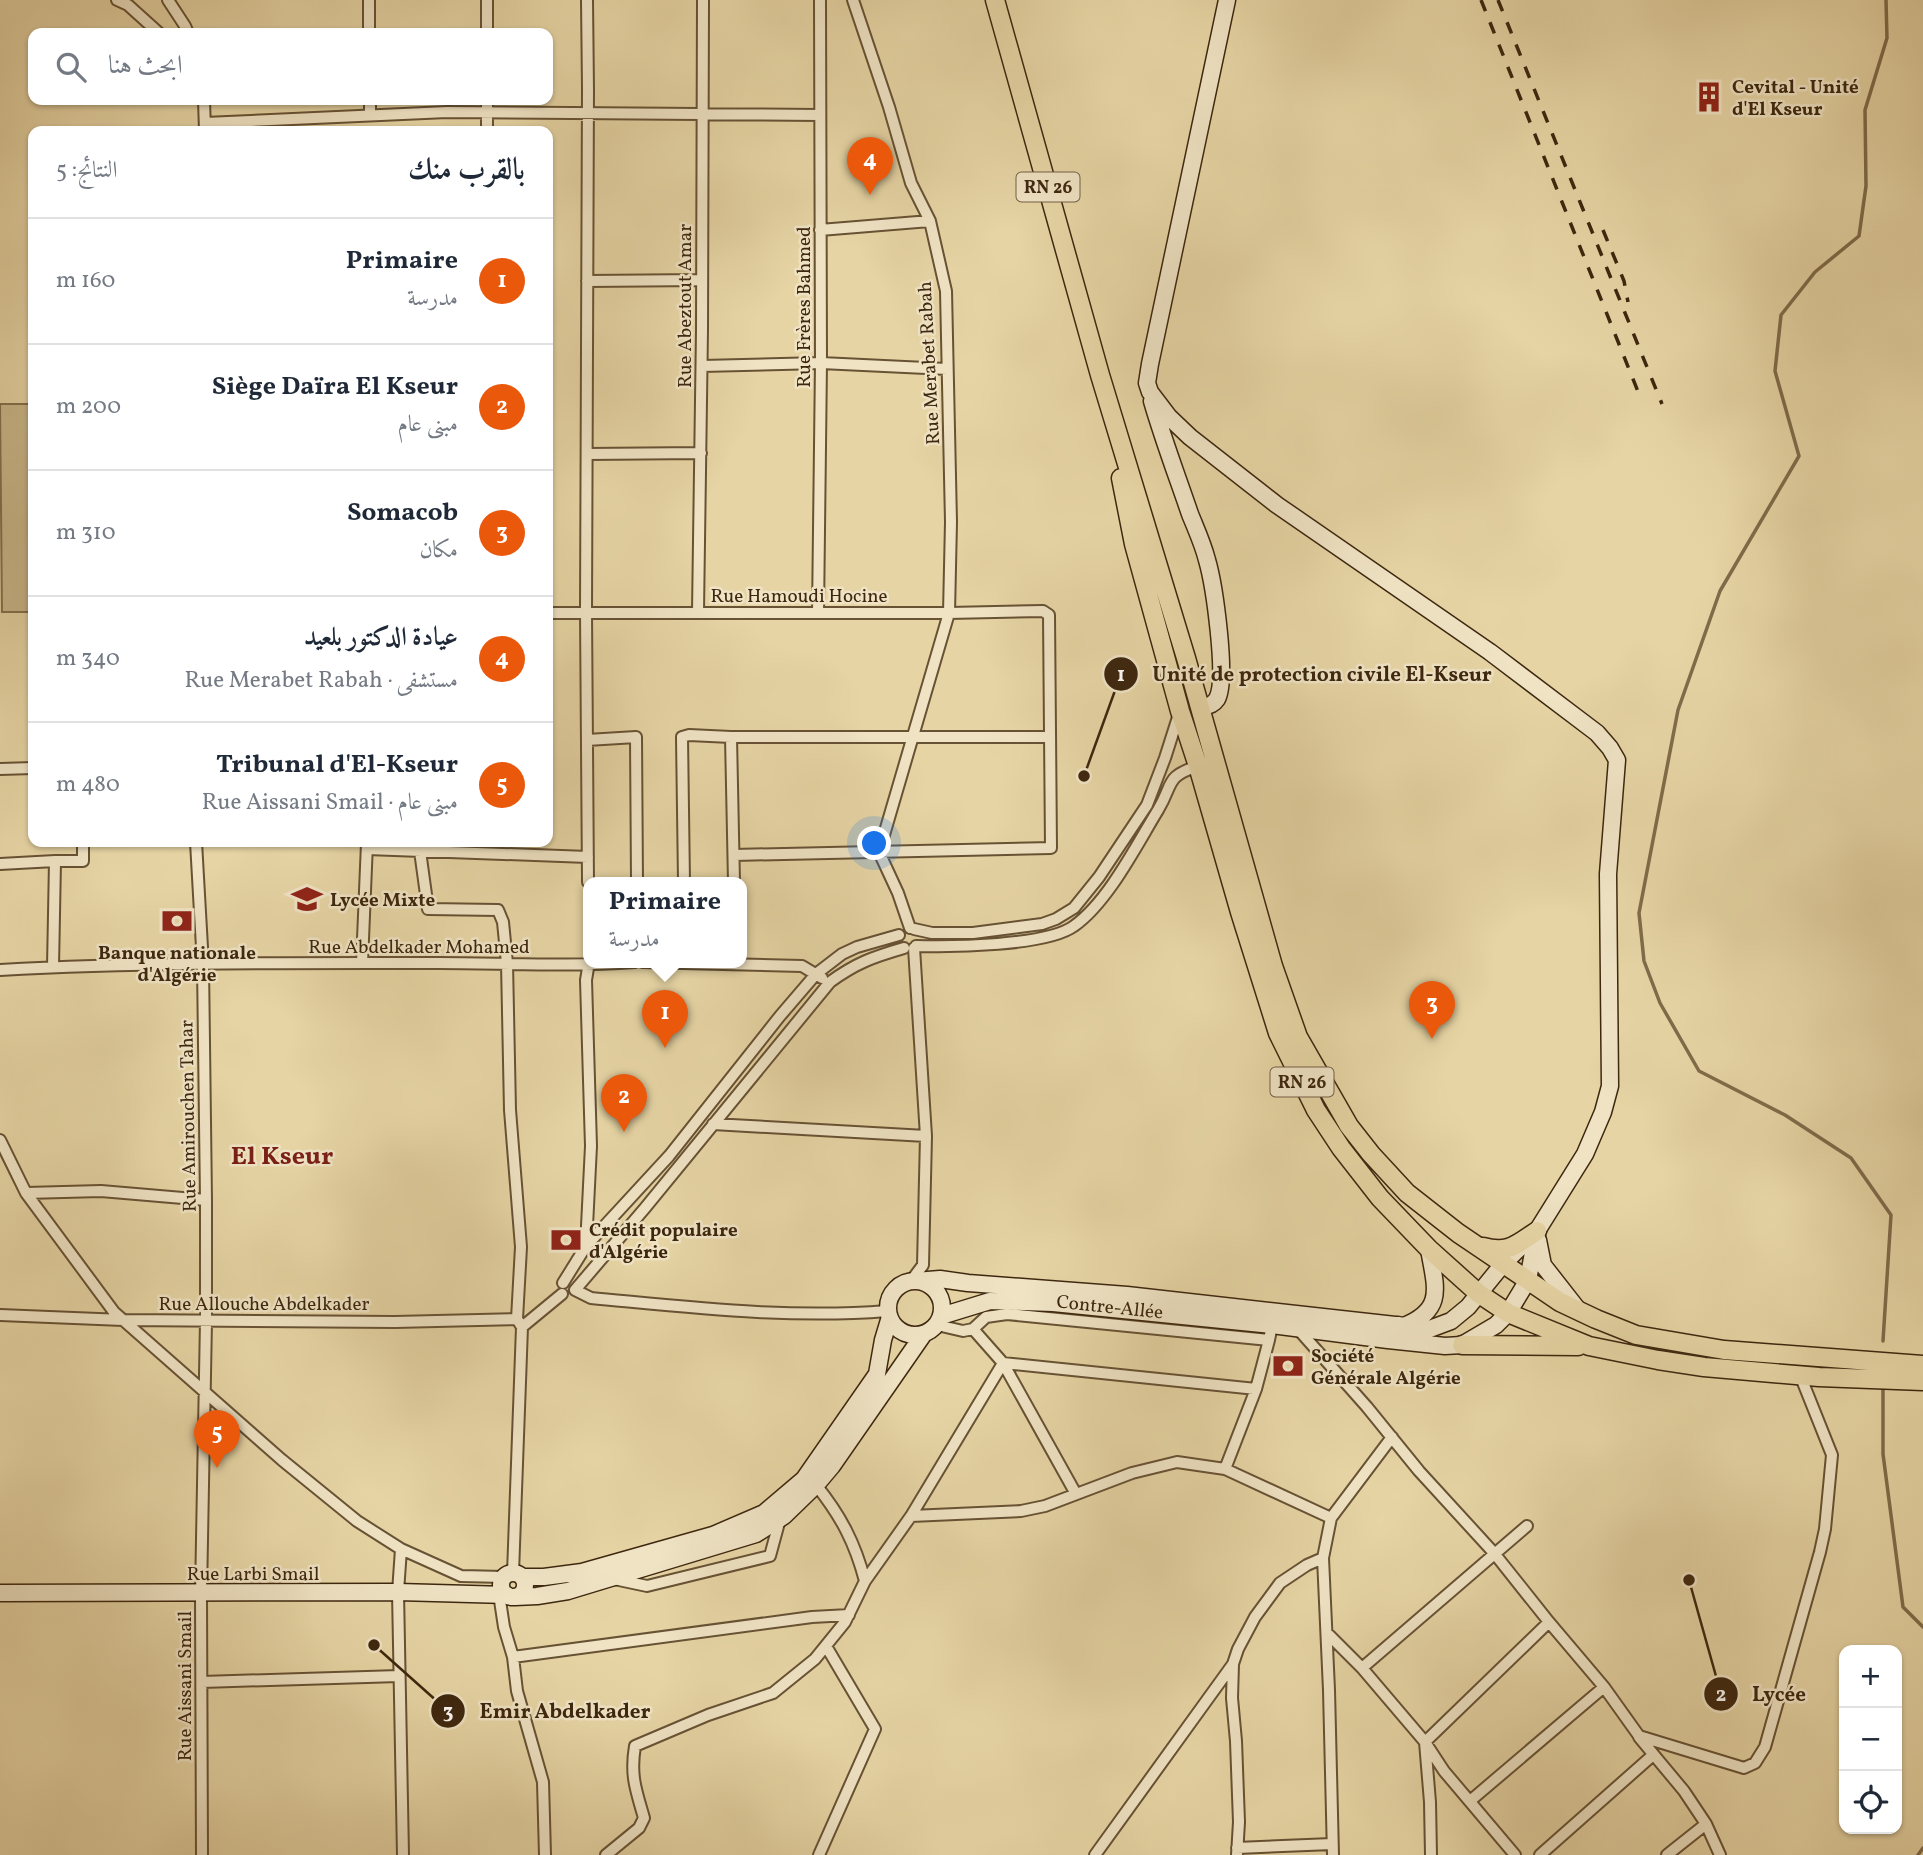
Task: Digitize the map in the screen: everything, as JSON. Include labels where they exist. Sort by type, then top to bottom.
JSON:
[{"type":"main road","name":"RN 26","points":[[995,0],[1100,375],[1199,703],[1273,967],[1298,1037],[1349,1126],[1407,1193],[1473,1245],[1560,1302],[1636,1335],[1749,1352],[1923,1365]]},
{"type":"main road","points":[[1199,703],[1212,705],[1219,690],[1220,657],[1213,582],[1162,436],[1147,383],[1227,0]]},
{"type":"main road","name":"RN 26","points":[[1100,375],[1134,544],[1180,711],[1278,1033],[1316,1110],[1380,1198],[1429,1249],[1478,1293],[1508,1313],[1589,1346],[1704,1367],[1923,1381]]},
{"type":"main road","points":[[1150,392],[1169,417],[1209,452],[1287,513],[1522,676],[1597,733],[1617,760],[1608,874],[1611,1086],[1603,1112],[1585,1154],[1537,1231],[1503,1264],[1468,1307],[1451,1321],[1427,1330],[1398,1325]]},
{"type":"main road","points":[[1473,1245],[1497,1251],[1509,1249],[1537,1231]]},
{"type":"main road","points":[[1462,1345],[1496,1325],[1508,1313],[1528,1280],[1537,1231]]},
{"type":"main road","points":[[1537,1231],[1543,1265],[1579,1311]]},
{"type":"main road","points":[[509,1587],[544,1577],[594,1569],[713,1535],[764,1513],[804,1479],[877,1374],[891,1294],[897,1287],[913,1281],[940,1279],[1127,1295],[1404,1326],[1418,1320],[1427,1311],[1436,1292],[1429,1249]]},
{"type":"main road","points":[[913,1281],[930,1286],[937,1293],[942,1306],[939,1320]]},
{"type":"main road","points":[[509,1587],[537,1597],[568,1591],[757,1534],[780,1519],[816,1485],[923,1335],[939,1320],[990,1301],[1052,1303],[1270,1332],[1297,1328],[1445,1346],[1589,1346]]},
{"type":"main road","points":[[888,1315],[896,1329],[904,1334],[923,1335]]},
{"type":"main road","name":"Rue Larbi Smail","points":[[0,1594],[398,1592],[509,1587]]},
{"type":"street","points":[[117,0],[128,5],[153,28]]},
{"type":"street","points":[[168,0],[186,28]]},
{"type":"street","points":[[369,0],[369,28]]},
{"type":"street","points":[[487,0],[487,28]]},
{"type":"street","points":[[587,0],[588,877]]},
{"type":"street","name":"Rue Abeztout Amar","points":[[698,612],[703,0]]},
{"type":"street","name":"Rue Frères Bahmed","points":[[818,613],[821,363],[820,0]]},
{"type":"street","name":"Rue Merabet Rabah","points":[[853,0],[911,183],[930,222],[946,291],[951,522],[949,613],[878,852]]},
{"type":"street","points":[[204,105],[205,126]]},
{"type":"street","points":[[370,105],[370,116]]},
{"type":"street","points":[[487,105],[487,126]]},
{"type":"street","points":[[220,126],[370,116],[487,112],[820,115]]},
{"type":"street","points":[[820,230],[930,222]]},
{"type":"street","points":[[587,281],[702,280]]},
{"type":"street","points":[[702,366],[821,363],[947,369]]},
{"type":"street","points":[[587,454],[701,453]]},
{"type":"street","name":"Rue Hamoudi Hocine","points":[[553,612],[1044,611],[1049,615],[1050,737]]},
{"type":"street","points":[[911,947],[899,942],[903,930],[973,933],[1042,924],[1074,908],[1099,877],[1147,805],[1166,758],[1180,711]]},
{"type":"street","points":[[587,740],[636,737],[637,877]]},
{"type":"street","points":[[684,877],[682,737],[1050,737],[1051,848],[734,855]]},
{"type":"street","points":[[731,737],[734,877]]},
{"type":"street","points":[[563,1289],[570,1296],[830,982],[865,960],[911,947],[1010,943],[1051,937],[1071,929],[1088,915],[1118,876],[1161,805],[1171,780],[1182,771],[1198,765]]},
{"type":"street","points":[[0,769],[28,768]]},
{"type":"street","points":[[0,864],[83,860],[83,847]]},
{"type":"street","name":"Rue Amirouchen Tahar","points":[[196,847],[203,965],[205,1391]]},
{"type":"street","points":[[362,963],[367,847]]},
{"type":"street","points":[[385,847],[420,851],[492,848],[588,857]]},
{"type":"street","points":[[420,851],[429,909],[498,910],[503,922],[507,963],[510,1110],[521,1247],[509,1587],[503,1627],[513,1657],[517,1691],[543,1782],[545,1855]]},
{"type":"street","points":[[878,852],[912,929],[920,937],[911,947],[926,1136],[923,1265],[913,1281]]},
{"type":"street","points":[[53,967],[55,861]]},
{"type":"street","points":[[520,1323],[563,1289],[586,1246],[669,1156],[816,974],[842,954],[857,947],[899,936]]},
{"type":"street","name":"Rue Abdelkader Mohamed","points":[[0,970],[362,963],[583,964]]},
{"type":"street","points":[[747,964],[802,966],[830,982]]},
{"type":"street","points":[[586,1246],[591,1146],[586,979],[588,968]]},
{"type":"street","points":[[713,1124],[926,1136]]},
{"type":"street","points":[[0,1142],[26,1193],[114,1312],[282,1460],[346,1513],[401,1549],[461,1576],[509,1587]]},
{"type":"street","points":[[26,1193],[101,1191],[206,1200]]},
{"type":"street","points":[[575,1290],[591,1298],[729,1311],[888,1315]]},
{"type":"street","name":"Contre-Allée","points":[[973,1329],[986,1318],[1007,1314],[1270,1332]]},
{"type":"street","name":"Rue Allouche Abdelkader","points":[[0,1315],[123,1320],[520,1323]]},
{"type":"street","points":[[939,1320],[963,1331],[973,1329],[1003,1363],[1076,1494]]},
{"type":"street","points":[[1297,1328],[1419,1471],[1494,1553],[1604,1687],[1639,1737],[1684,1791],[1706,1824],[1720,1855]]},
{"type":"street","points":[[1225,1469],[1256,1389],[1270,1332]]},
{"type":"street","points":[[1003,1363],[1256,1389]]},
{"type":"street","points":[[606,1855],[639,1828],[644,1818],[633,1778],[635,1746],[708,1715],[773,1693],[815,1659],[845,1622],[865,1581],[911,1516],[1003,1363]]},
{"type":"street","points":[[1639,1737],[1744,1768],[1755,1763],[1765,1747],[1820,1552],[1825,1529],[1832,1455],[1800,1375]]},
{"type":"street","name":"Rue Aissani Smail","points":[[202,1855],[201,1594],[205,1391]]},
{"type":"street","points":[[1323,1558],[1280,1583],[1255,1617],[1237,1649],[1233,1664],[1232,1698],[1237,1753],[1237,1851],[1332,1849],[1323,1558],[1331,1518],[1392,1437]]},
{"type":"street","points":[[911,1516],[1021,1511],[1045,1506],[1132,1472],[1177,1462],[1225,1469],[1331,1518]]},
{"type":"street","points":[[816,1485],[834,1507],[857,1551],[865,1581]]},
{"type":"street","points":[[611,1579],[648,1586],[770,1556],[780,1519]]},
{"type":"street","points":[[1362,1668],[1527,1525]]},
{"type":"street","points":[[401,1549],[398,1592],[403,1855]]},
{"type":"street","points":[[513,1657],[812,1617],[849,1615]]},
{"type":"street","points":[[1425,1742],[1549,1622]]},
{"type":"street","points":[[1327,1633],[1362,1668],[1425,1742],[1444,1771],[1515,1855]]},
{"type":"street","points":[[819,1855],[875,1729],[826,1646]]},
{"type":"street","points":[[1095,1855],[1233,1664]]},
{"type":"street","points":[[202,1682],[399,1676]]},
{"type":"street","points":[[1471,1801],[1604,1687]]},
{"type":"street","points":[[1425,1742],[1431,1855]]},
{"type":"street","points":[[1539,1855],[1653,1755]]},
{"type":"street","points":[[1667,1855],[1706,1824]]},
{"type":"shaded area","points":[[0,404],[28,404],[28,612],[2,612]]},
{"type":"waterway","points":[[1883,1341],[1891,1215],[1851,1158],[1785,1115],[1699,1071],[1660,1003],[1644,961],[1639,913],[1678,710],[1720,591],[1799,456],[1775,371],[1781,315],[1815,272],[1859,236],[1866,186],[1865,110],[1887,38],[1886,0]]},
{"type":"waterway","points":[[1883,1388],[1883,1454],[1903,1607],[1923,1627]]},
{"type":"waterway","points":[[1918,1855],[1923,1848]]},
{"type":"railway","points":[[1481,0],[1641,399]]},
{"type":"railway","points":[[1498,0],[1662,404]]},
{"type":"railway","points":[[1603,230],[1624,281],[1628,302]]},
{"type":"place","name":"Cevital - Unité d'El Kseur","points":[[1709,97]]},
{"type":"place","name":"عيادة الدكتور بلعيد","points":[[870,195]]},
{"type":"place","name":"Unité de protection civile El-Kseur","points":[[1084,776]]},
{"type":"place","name":"Lycée Mixte","points":[[307,899]]},
{"type":"place","name":"Banque nationale d'Algérie","points":[[177,921]]},
{"type":"place","name":"Somacob","points":[[1432,1039]]},
{"type":"place","name":"Primaire","points":[[665,1048]]},
{"type":"place","name":"Siège Daïra El Kseur","points":[[624,1132]]},
{"type":"place","name":"Crédit populaire d'Algérie","points":[[566,1240]]},
{"type":"place","name":"Société Générale Algérie","points":[[1288,1366]]},
{"type":"place","name":"Tribunal d'El-Kseur","points":[[217,1468]]},
{"type":"place","name":"Lycée","points":[[1689,1580]]},
{"type":"place","name":"Emir Abdelkader","points":[[374,1645]]},
{"type":"district","name":"El Kseur","points":[[282,1155]]}]
